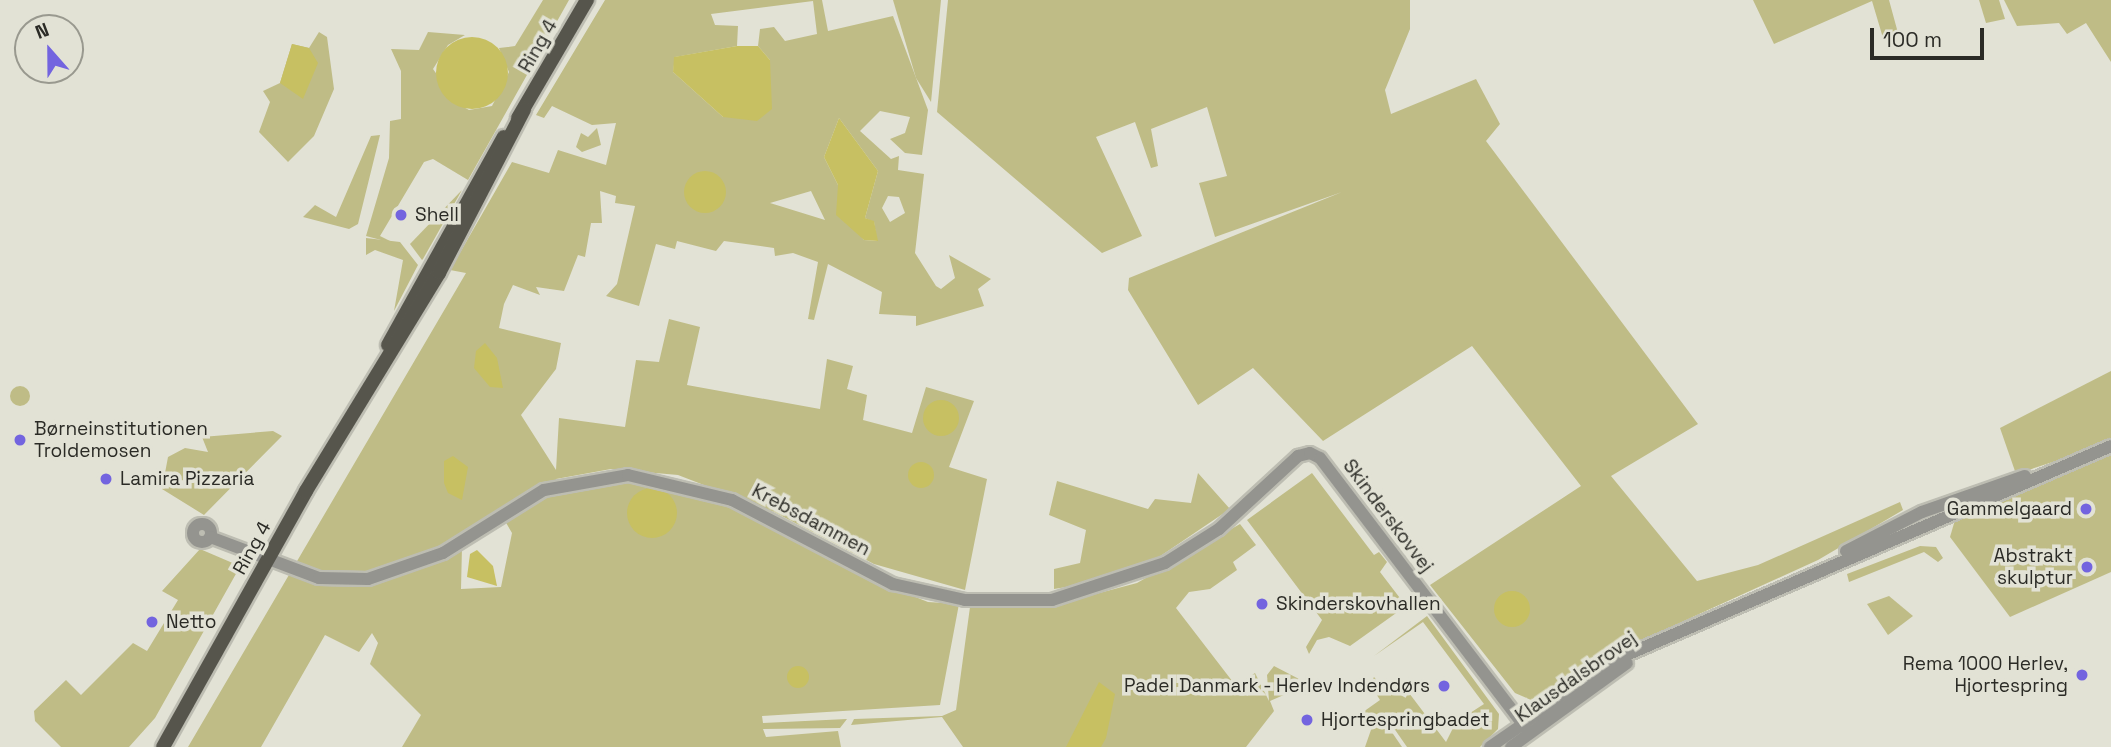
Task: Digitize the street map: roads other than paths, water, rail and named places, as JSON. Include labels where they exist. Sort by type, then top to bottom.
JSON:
[{"type":"main road","name":"Ring 4","points":[[163,747],[378,369],[423,275],[524,110],[587,0]]},
{"type":"street","name":"Klausdalsbrovej","points":[[1490,747],[1520,721],[1588,674],[1812,571],[1922,512],[2069,464],[2111,446]]},
{"type":"street","name":"Skinderskovvej","points":[[1283,469],[1304,454],[1320,458],[1529,732]]},
{"type":"street","name":"Krebsdammen","points":[[210,537],[267,561],[319,578],[394,573],[443,553],[544,490],[628,475],[732,500],[893,584],[965,600],[1052,600],[1165,563],[1219,528],[1283,469]]},
{"type":"street","name":"Klausdalsbrovej","points":[[1511,747],[1665,640]]},
{"type":"place","name":"Shell","points":[[401,215]]},
{"type":"place","name":"Børneinstitutionen Troldemosen","points":[[20,440]]},
{"type":"place","name":"Lamira Pizzaria","points":[[106,479]]},
{"type":"place","name":"Gammelgaard","points":[[2086,509]]},
{"type":"place","name":"Abstrakt skulptur","points":[[2087,567]]},
{"type":"place","name":"Skinderskovhallen","points":[[1262,604]]},
{"type":"place","name":"Netto","points":[[152,622]]},
{"type":"place","name":"Rema 1000 Herlev, Hjortespring","points":[[2082,675]]},
{"type":"place","name":"Padel Danmark - Herlev Indendørs","points":[[1444,686]]},
{"type":"place","name":"Hjortespringbadet","points":[[1307,720]]}]
